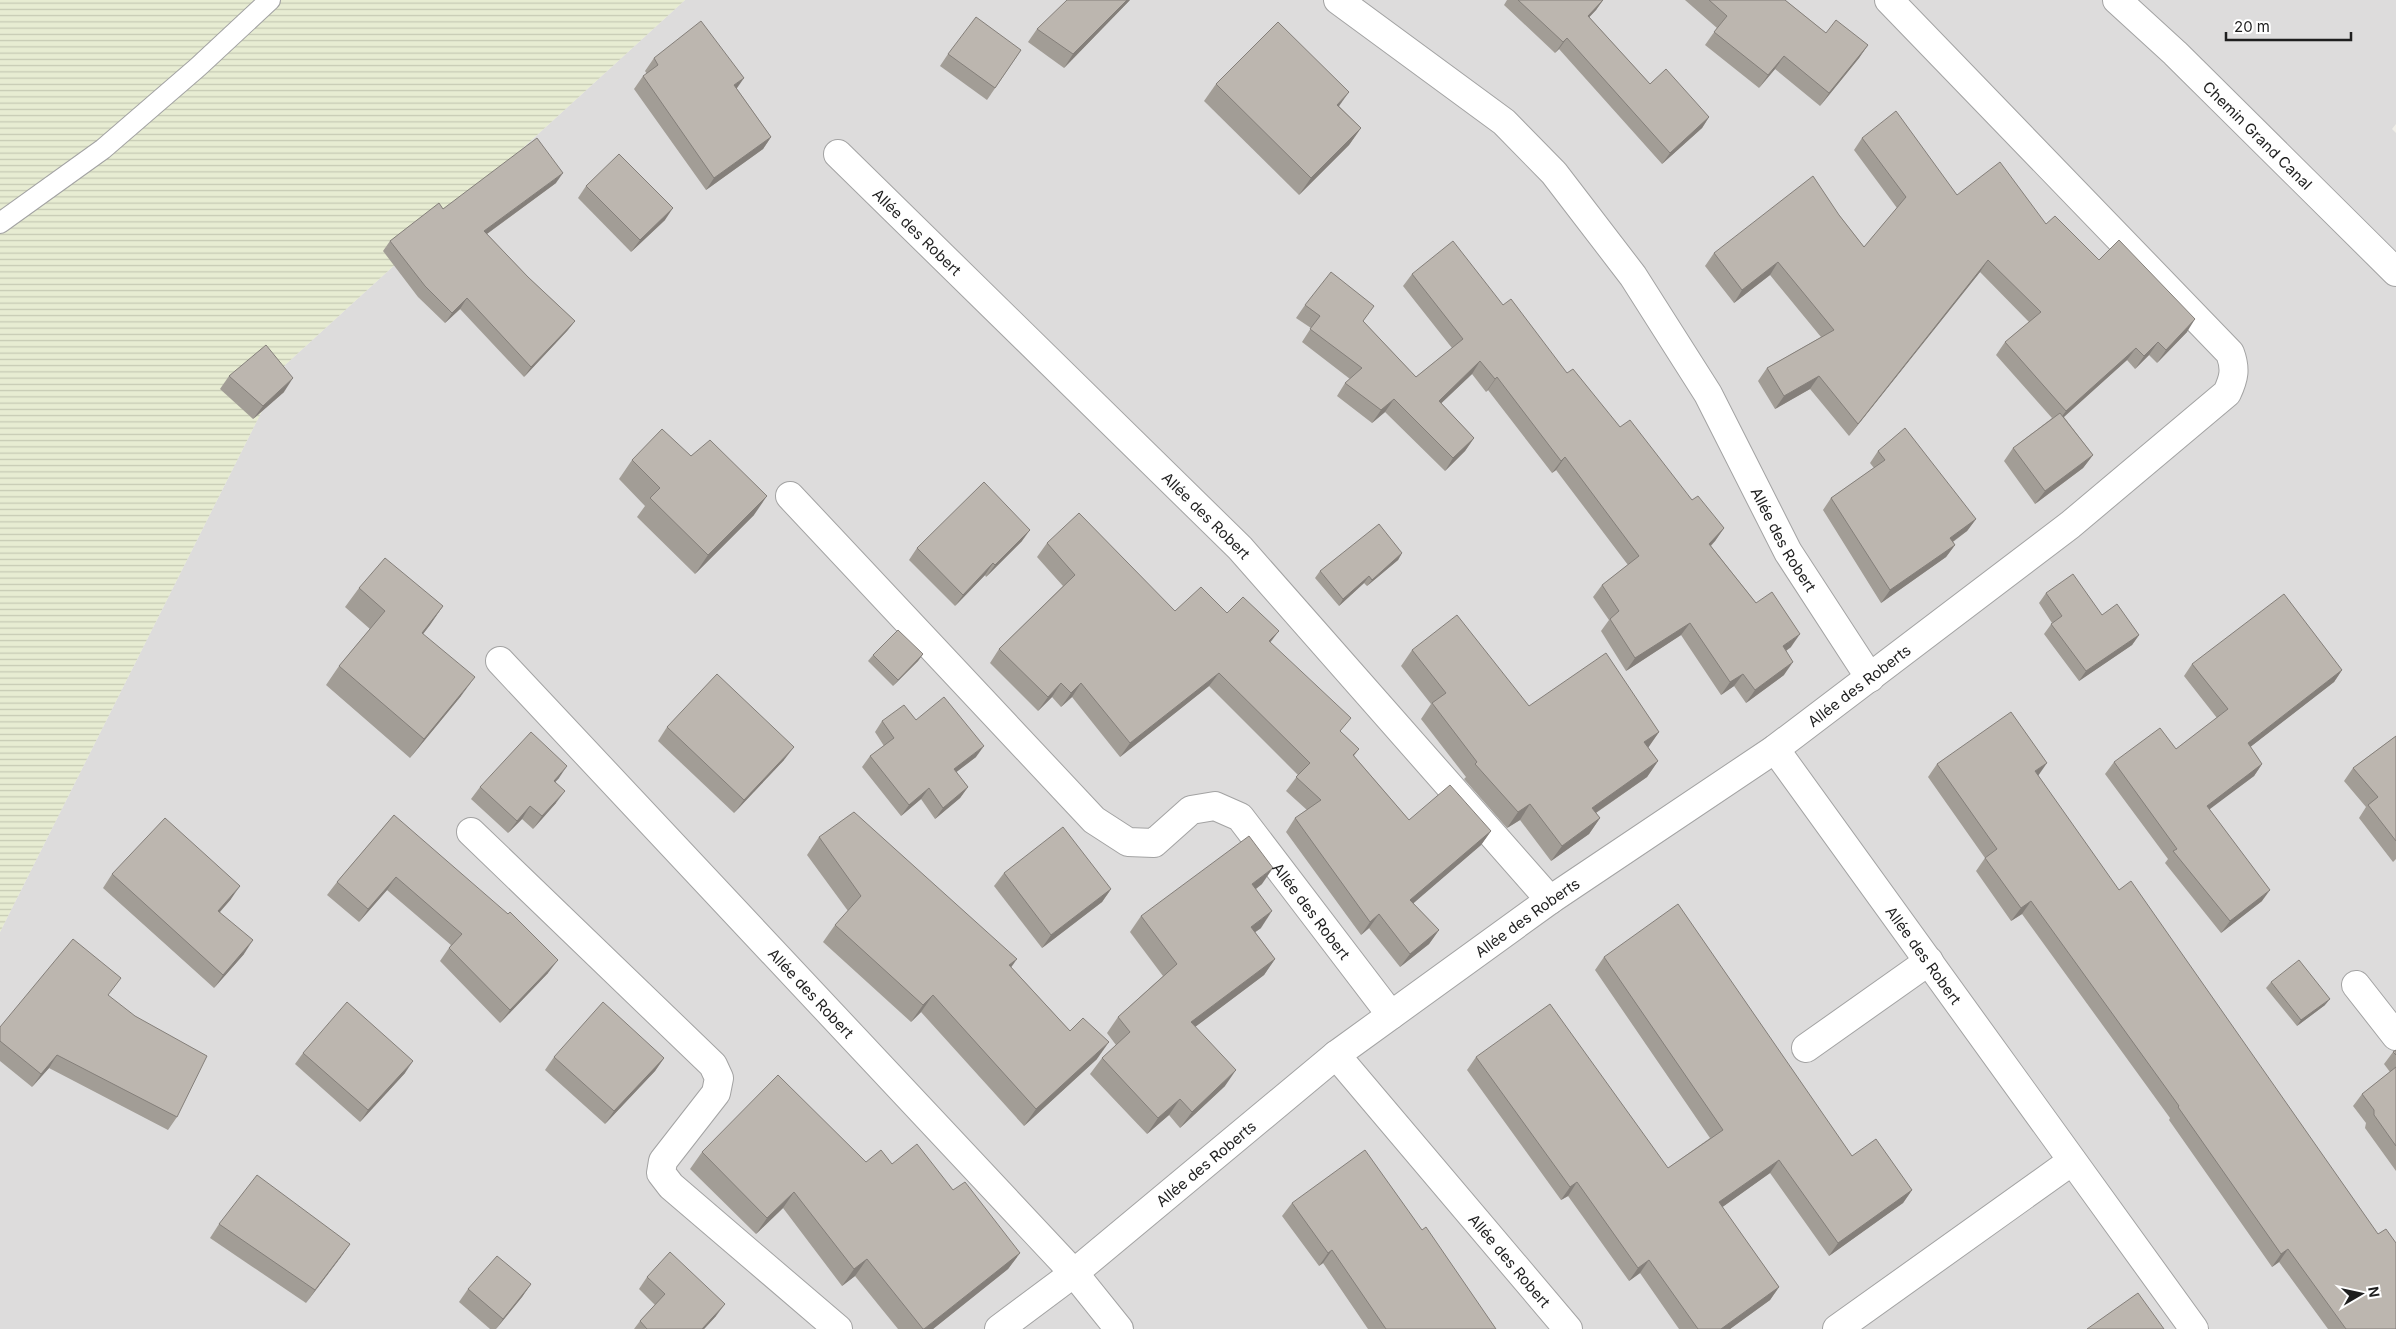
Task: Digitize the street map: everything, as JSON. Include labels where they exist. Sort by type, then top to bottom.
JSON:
[{"type":"street","name":"Allée des Robert","points":[[1338,0],[1504,122],[1554,173],[1633,276],[1708,394],[1788,552],[1870,678]]},
{"type":"street","name":"Allée des Roberts","points":[[999,1329],[1074,1273],[1336,1055],[1550,900],[1775,748],[1870,678],[2070,526],[2227,392],[2234,378],[2235,366],[2230,353],[1889,0]]},
{"type":"street","name":"Chemin Grand Canal","points":[[2116,0],[2175,53],[2396,272]]},
{"type":"street","name":"Allée des Robert","points":[[838,154],[1240,548],[1550,900]]},
{"type":"street","name":"Allée des Robert","points":[[790,496],[1094,820],[1128,842],[1154,843],[1191,810],[1215,806],[1240,817],[1392,1015]]},
{"type":"street","name":"Allée des Robert","points":[[500,662],[1074,1273],[1119,1329]]},
{"type":"street","name":"Allée des Robert","points":[[1775,748],[2194,1329]]},
{"type":"street","points":[[471,832],[713,1066],[719,1078],[716,1093],[662,1161],[661,1173],[671,1186],[838,1329]]},
{"type":"street","points":[[1806,1048],[1928,961]]},
{"type":"street","points":[[2356,985],[2396,1036]]},
{"type":"street","name":"Allée des Robert","points":[[1336,1055],[1568,1329]]},
{"type":"street","points":[[1837,1329],[2072,1161]]},
{"type":"lane","points":[[0,223],[102,149],[198,67],[270,0]]},
{"type":"shaded area","points":[[685,0],[2396,0],[2396,124],[2392,129],[2396,133],[2396,1329],[0,1329],[0,932],[285,365]]},
{"type":"green space","points":[[0,0],[685,0],[285,365],[0,932]]},
{"type":"building","points":[[1067,0],[1127,0],[1073,54],[1037,29]]},
{"type":"building","points":[[1518,0],[1603,0],[1588,16],[1650,84],[1666,69],[1709,117],[1670,153],[1567,38],[1563,42]]},
{"type":"building","points":[[1709,0],[1785,0],[1826,33],[1836,20],[1868,45],[1829,93],[1784,56],[1768,75],[1714,32],[1727,16]]},
{"type":"building","points":[[976,17],[1021,50],[995,88],[948,54]]},
{"type":"building","points":[[701,21],[744,78],[734,85],[771,137],[714,178],[643,76],[658,65],[654,58]]},
{"type":"building","points":[[1278,22],[1349,92],[1337,105],[1361,128],[1311,178],[1216,84]]},
{"type":"building","points":[[1896,111],[1957,195],[2000,162],[2046,224],[2055,216],[2099,260],[2119,240],[2195,319],[2166,350],[2158,342],[2144,356],[2136,348],[2066,411],[2005,342],[2041,312],[1988,260],[1858,424],[1819,376],[1784,396],[1767,368],[1834,330],[1778,262],[1742,290],[1714,253],[1813,176],[1839,215],[1864,247],[1906,197],[1862,138]]},
{"type":"building","points":[[537,138],[563,173],[484,231],[528,277],[575,321],[531,367],[467,298],[452,313],[425,286],[390,241],[439,203],[443,209]]},
{"type":"building","points":[[619,154],[673,208],[640,240],[586,186]]},
{"type":"building","points":[[1453,241],[1503,305],[1511,299],[1567,373],[1573,369],[1620,427],[1630,420],[1692,500],[1698,496],[1724,528],[1709,544],[1756,603],[1772,592],[1800,634],[1783,646],[1793,662],[1755,690],[1743,674],[1730,682],[1690,623],[1635,658],[1610,619],[1619,611],[1602,585],[1639,556],[1565,457],[1561,461],[1497,377],[1495,379],[1480,361],[1439,401],[1474,438],[1453,458],[1394,399],[1381,410],[1345,383],[1362,368],[1310,329],[1320,316],[1305,305],[1331,272],[1374,306],[1363,321],[1416,377],[1463,339],[1412,274]]},
{"type":"building","points":[[266,345],[293,378],[263,406],[229,376]]},
{"type":"building","points":[[2060,413],[2093,455],[2045,491],[2013,448]]},
{"type":"building","points":[[1905,428],[1976,519],[1950,538],[1955,545],[1890,590],[1831,498],[1885,460],[1878,451]]},
{"type":"building","points":[[662,429],[691,456],[710,440],[767,496],[708,555],[650,498],[660,488],[632,460]]},
{"type":"building","points":[[984,482],[1030,530],[995,565],[993,563],[963,595],[917,548]]},
{"type":"building","points":[[1079,513],[1175,611],[1201,587],[1227,613],[1243,597],[1279,631],[1269,641],[1351,718],[1340,731],[1359,749],[1353,755],[1409,820],[1450,785],[1491,831],[1410,900],[1439,930],[1410,954],[1379,914],[1370,922],[1295,818],[1321,800],[1296,777],[1310,763],[1219,673],[1130,743],[1081,683],[1071,693],[1061,683],[1048,697],[999,649],[1075,575],[1047,543]]},
{"type":"building","points":[[1379,524],[1402,553],[1372,580],[1369,576],[1343,599],[1320,571]]},
{"type":"building","points":[[385,558],[443,606],[422,633],[475,677],[424,739],[339,666],[385,611],[359,588]]},
{"type":"building","points":[[2073,574],[2102,615],[2117,604],[2139,635],[2086,671],[2051,624],[2062,616],[2046,593]]},
{"type":"building","points":[[2284,594],[2342,670],[2248,743],[2262,764],[2207,806],[2270,890],[2230,921],[2173,851],[2177,849],[2114,762],[2160,728],[2176,749],[2228,709],[2192,664]]},
{"type":"building","points":[[1457,615],[1529,706],[1606,653],[1659,732],[1644,742],[1658,761],[1592,808],[1600,818],[1562,846],[1530,804],[1518,812],[1475,764],[1477,762],[1432,703],[1446,693],[1412,650]]},
{"type":"building","points":[[898,630],[923,654],[898,680],[873,655]]},
{"type":"building","points":[[717,674],[794,747],[744,800],[667,727]]},
{"type":"building","points":[[944,697],[984,746],[954,769],[968,787],[943,808],[929,788],[909,805],[870,756],[894,738],[882,721],[904,705],[916,720]]},
{"type":"building","points":[[2011,712],[2047,763],[2035,771],[2119,890],[2131,881],[2378,1234],[2386,1229],[2396,1243],[2396,1329],[2346,1329],[2288,1249],[2281,1254],[2179,1106],[2031,901],[2021,908],[1985,858],[1997,849],[1937,764]]},
{"type":"building","points":[[531,732],[567,766],[554,781],[565,791],[542,816],[530,806],[517,821],[480,787]]},
{"type":"building","points":[[2396,736],[2396,841],[2368,805],[2378,797],[2353,768]]},
{"type":"building","points":[[854,812],[1017,959],[1009,965],[1070,1031],[1083,1018],[1109,1042],[1036,1109],[933,995],[923,1005],[835,925],[861,896],[819,837]]},
{"type":"building","points":[[394,815],[508,914],[510,912],[558,960],[510,1010],[449,948],[462,934],[396,877],[368,909],[337,882]]},
{"type":"building","points":[[165,818],[240,886],[218,911],[253,940],[223,975],[112,874]]},
{"type":"building","points":[[1063,827],[1111,889],[1051,935],[1004,873]]},
{"type":"building","points":[[1249,836],[1273,868],[1252,884],[1272,911],[1251,927],[1275,959],[1191,1022],[1236,1070],[1192,1112],[1180,1099],[1158,1118],[1102,1058],[1130,1032],[1118,1017],[1177,964],[1141,916]]},
{"type":"building","points":[[1678,904],[1852,1156],[1876,1139],[1912,1190],[1838,1243],[1779,1160],[1719,1202],[1779,1287],[1721,1329],[1698,1329],[1649,1260],[1638,1268],[1577,1182],[1570,1187],[1476,1057],[1550,1004],[1668,1168],[1723,1130],[1604,957]]},
{"type":"building","points":[[73,939],[121,978],[108,995],[135,1016],[207,1056],[177,1117],[57,1055],[41,1074],[0,1041],[0,1027]]},
{"type":"building","points":[[2299,960],[2330,999],[2301,1020],[2271,982]]},
{"type":"building","points":[[347,1002],[413,1061],[368,1110],[303,1053]]},
{"type":"building","points":[[603,1002],[664,1058],[614,1111],[554,1057]]},
{"type":"building","points":[[2396,1067],[2396,1146],[2362,1094]]},
{"type":"building","points":[[778,1075],[866,1162],[881,1150],[892,1164],[917,1144],[953,1190],[965,1182],[1020,1253],[923,1329],[867,1259],[854,1269],[794,1192],[767,1218],[702,1152]]},
{"type":"building","points":[[1365,1150],[1422,1230],[1426,1227],[1496,1329],[1386,1329],[1332,1250],[1328,1253],[1292,1203]]},
{"type":"building","points":[[257,1175],[350,1244],[315,1290],[219,1224]]},
{"type":"building","points":[[670,1252],[725,1304],[702,1329],[647,1329],[640,1321],[665,1294],[647,1277]]},
{"type":"building","points":[[497,1256],[531,1284],[503,1319],[468,1289]]},
{"type":"building","points":[[2138,1293],[2164,1329],[2087,1329]]}]
